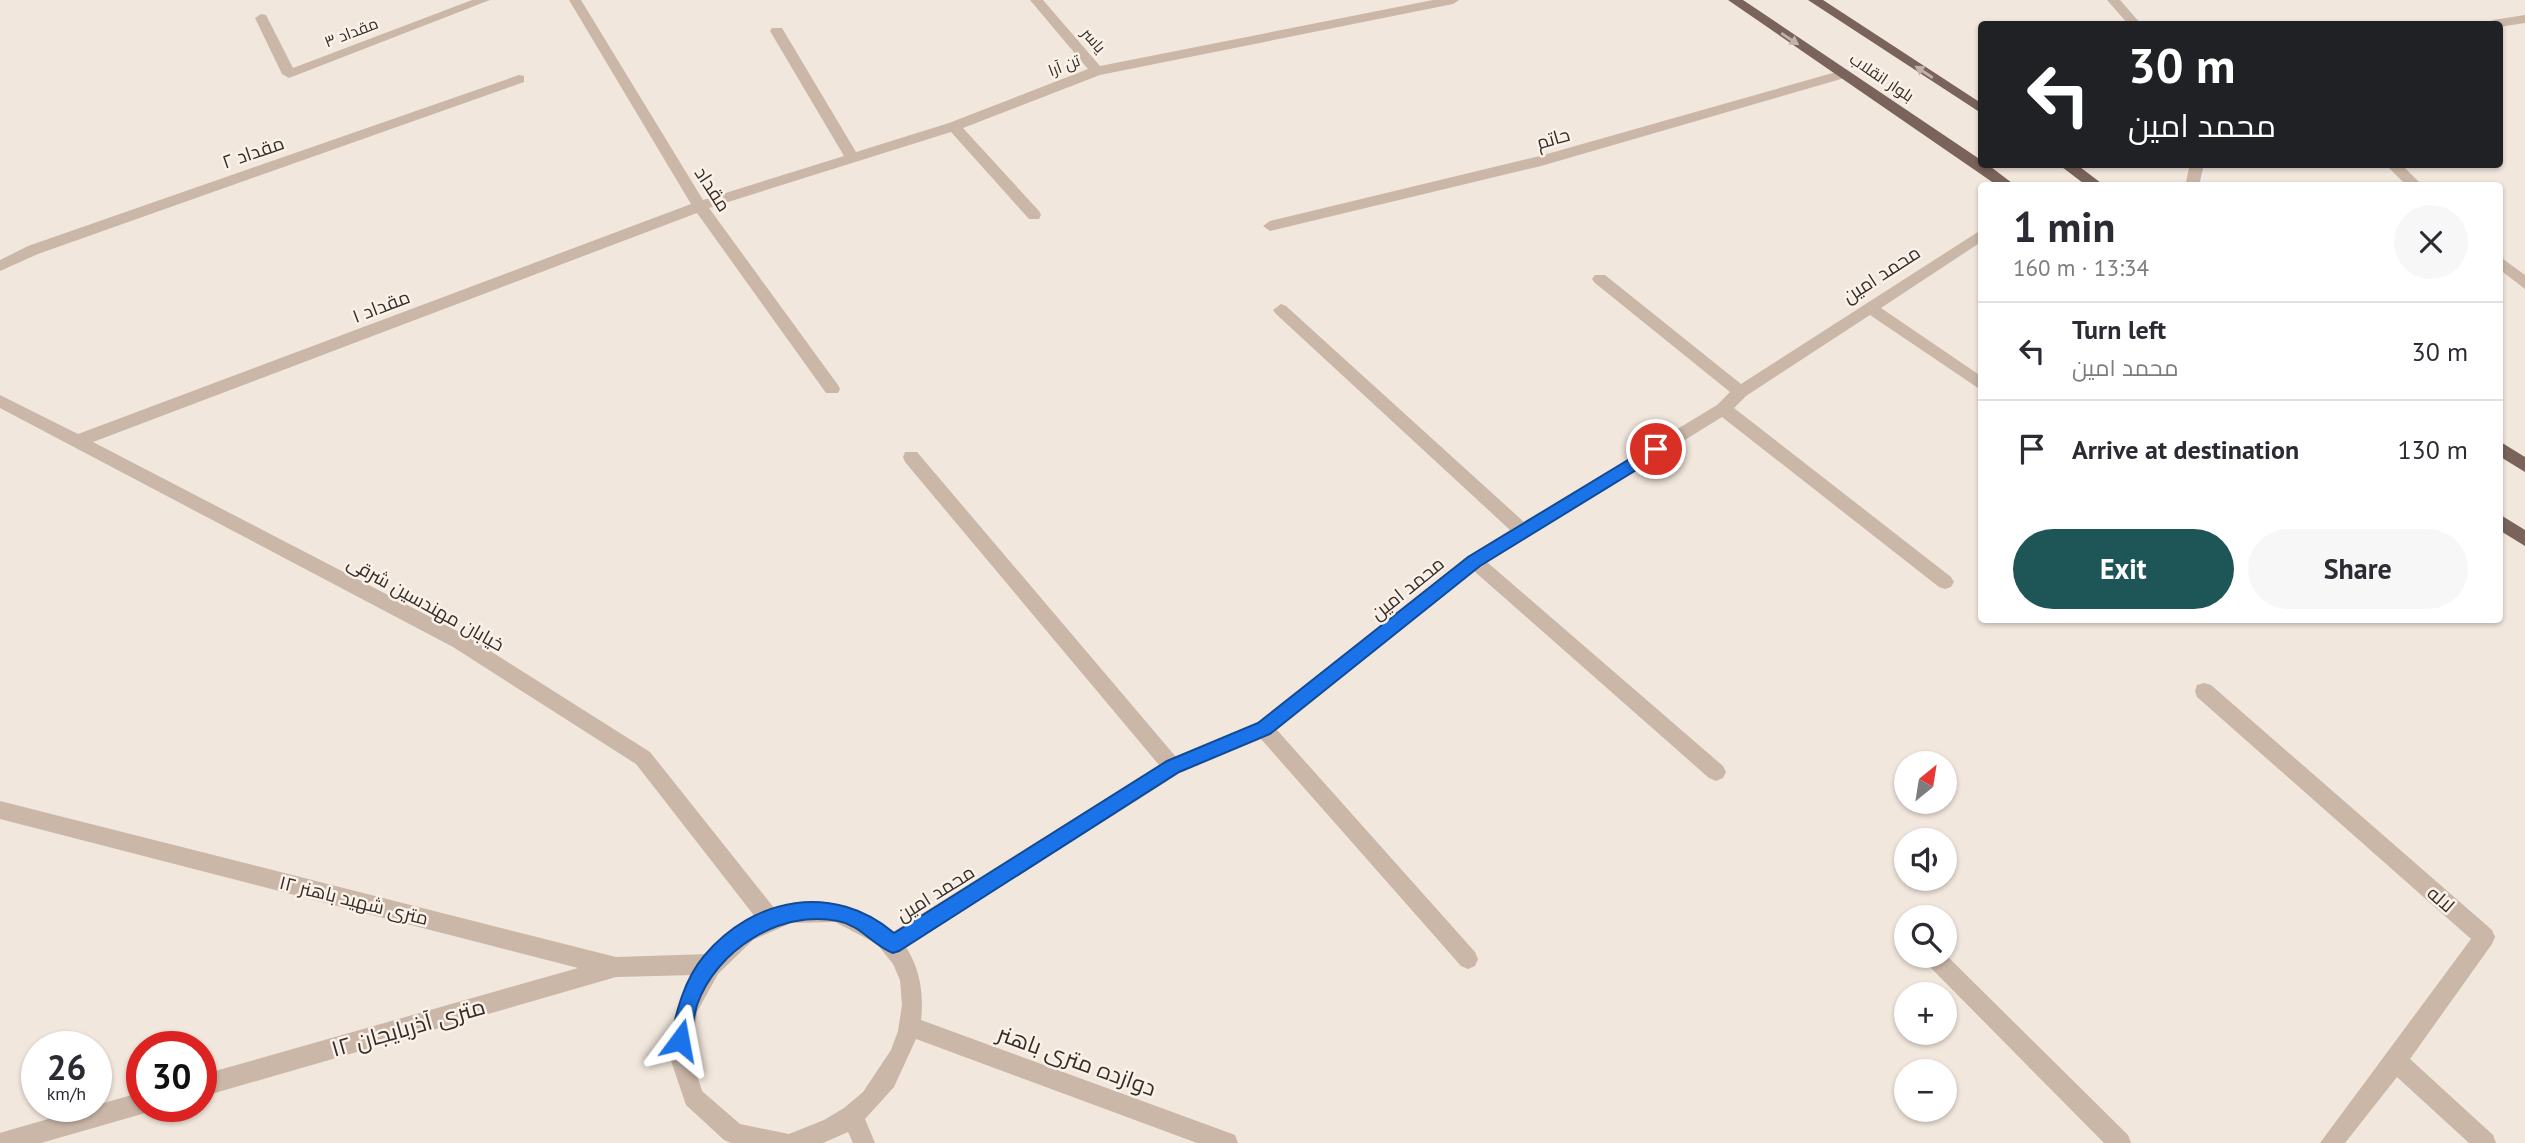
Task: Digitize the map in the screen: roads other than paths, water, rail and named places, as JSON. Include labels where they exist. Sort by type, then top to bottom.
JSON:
[{"type":"main road","name":"بلوار انقلاب","points":[[1734,0],[1978,165]]},
{"type":"main road","name":"بلوار انقلاب","points":[[1814,0],[1978,107]]},
{"type":"main road","name":"بلوار انقلاب","points":[[1982,168],[2003,182]]},
{"type":"main road","points":[[2071,168],[2092,182]]},
{"type":"main road","points":[[2503,451],[2525,465]]},
{"type":"main road","points":[[2503,524],[2525,539]]},
{"type":"street","name":"مقداد ۳","points":[[261,18],[289,74],[484,0]]},
{"type":"street","name":"مقداد","points":[[575,0],[700,206],[832,389]]},
{"type":"street","name":"یاسر","points":[[1036,0],[1097,71]]},
{"type":"street","name":"تن آرا","points":[[700,206],[954,126],[1097,71],[1453,0]]},
{"type":"street","points":[[2113,0],[2132,21]]},
{"type":"street","points":[[2503,22],[2525,19]]},
{"type":"street","points":[[777,32],[852,158]]},
{"type":"street","name":"حاتم","points":[[1270,226],[1541,161],[1843,74]]},
{"type":"street","name":"مقداد ۲","points":[[0,266],[33,250],[519,79]]},
{"type":"street","points":[[954,126],[1034,215]]},
{"type":"street","points":[[2396,168],[2412,182]]},
{"type":"street","name":"مقداد ۱","points":[[77,441],[700,206]]},
{"type":"street","name":"محمد امین","points":[[893,944],[1173,767],[1264,729],[1474,561],[1723,409],[1740,391],[1978,237]]},
{"type":"street","points":[[2503,265],[2525,284]]},
{"type":"street","points":[[1600,279],[1740,391]]},
{"type":"street","points":[[1869,307],[1978,382]]},
{"type":"street","points":[[1281,310],[1522,531]]},
{"type":"street","name":"خیابان مهندسین شرقی","points":[[0,401],[459,642],[643,758],[770,919]]},
{"type":"street","points":[[1723,409],[1945,582]]},
{"type":"street","points":[[911,457],[1173,767]]},
{"type":"street","points":[[1474,561],[1716,772]]},
{"type":"street","name":"لاله","points":[[2204,691],[2485,937],[2396,1061],[2331,1143]]},
{"type":"street","points":[[1264,729],[1468,959]]},
{"type":"street","name":"۱۲ متری شهید باهنر","points":[[0,810],[615,968],[710,964]]},
{"type":"street","points":[[783,1143],[733,1133],[703,1112],[684,1078],[680,1040],[689,1000],[710,964],[737,937],[770,919],[804,910],[838,912],[868,923],[893,944],[907,973],[913,1007],[905,1047],[884,1084],[852,1116],[795,1143]]},
{"type":"street","name":"۱۲ متری آذربایجان","points":[[217,1081],[615,968]]},
{"type":"street","points":[[1945,968],[2120,1143]]},
{"type":"street","name":"دوازده متری باهنر","points":[[909,1027],[1227,1143]]},
{"type":"street","points":[[2396,1061],[2485,1143]]},
{"type":"street","points":[[3,1143],[126,1108]]},
{"type":"street","points":[[852,1116],[864,1143]]}]
